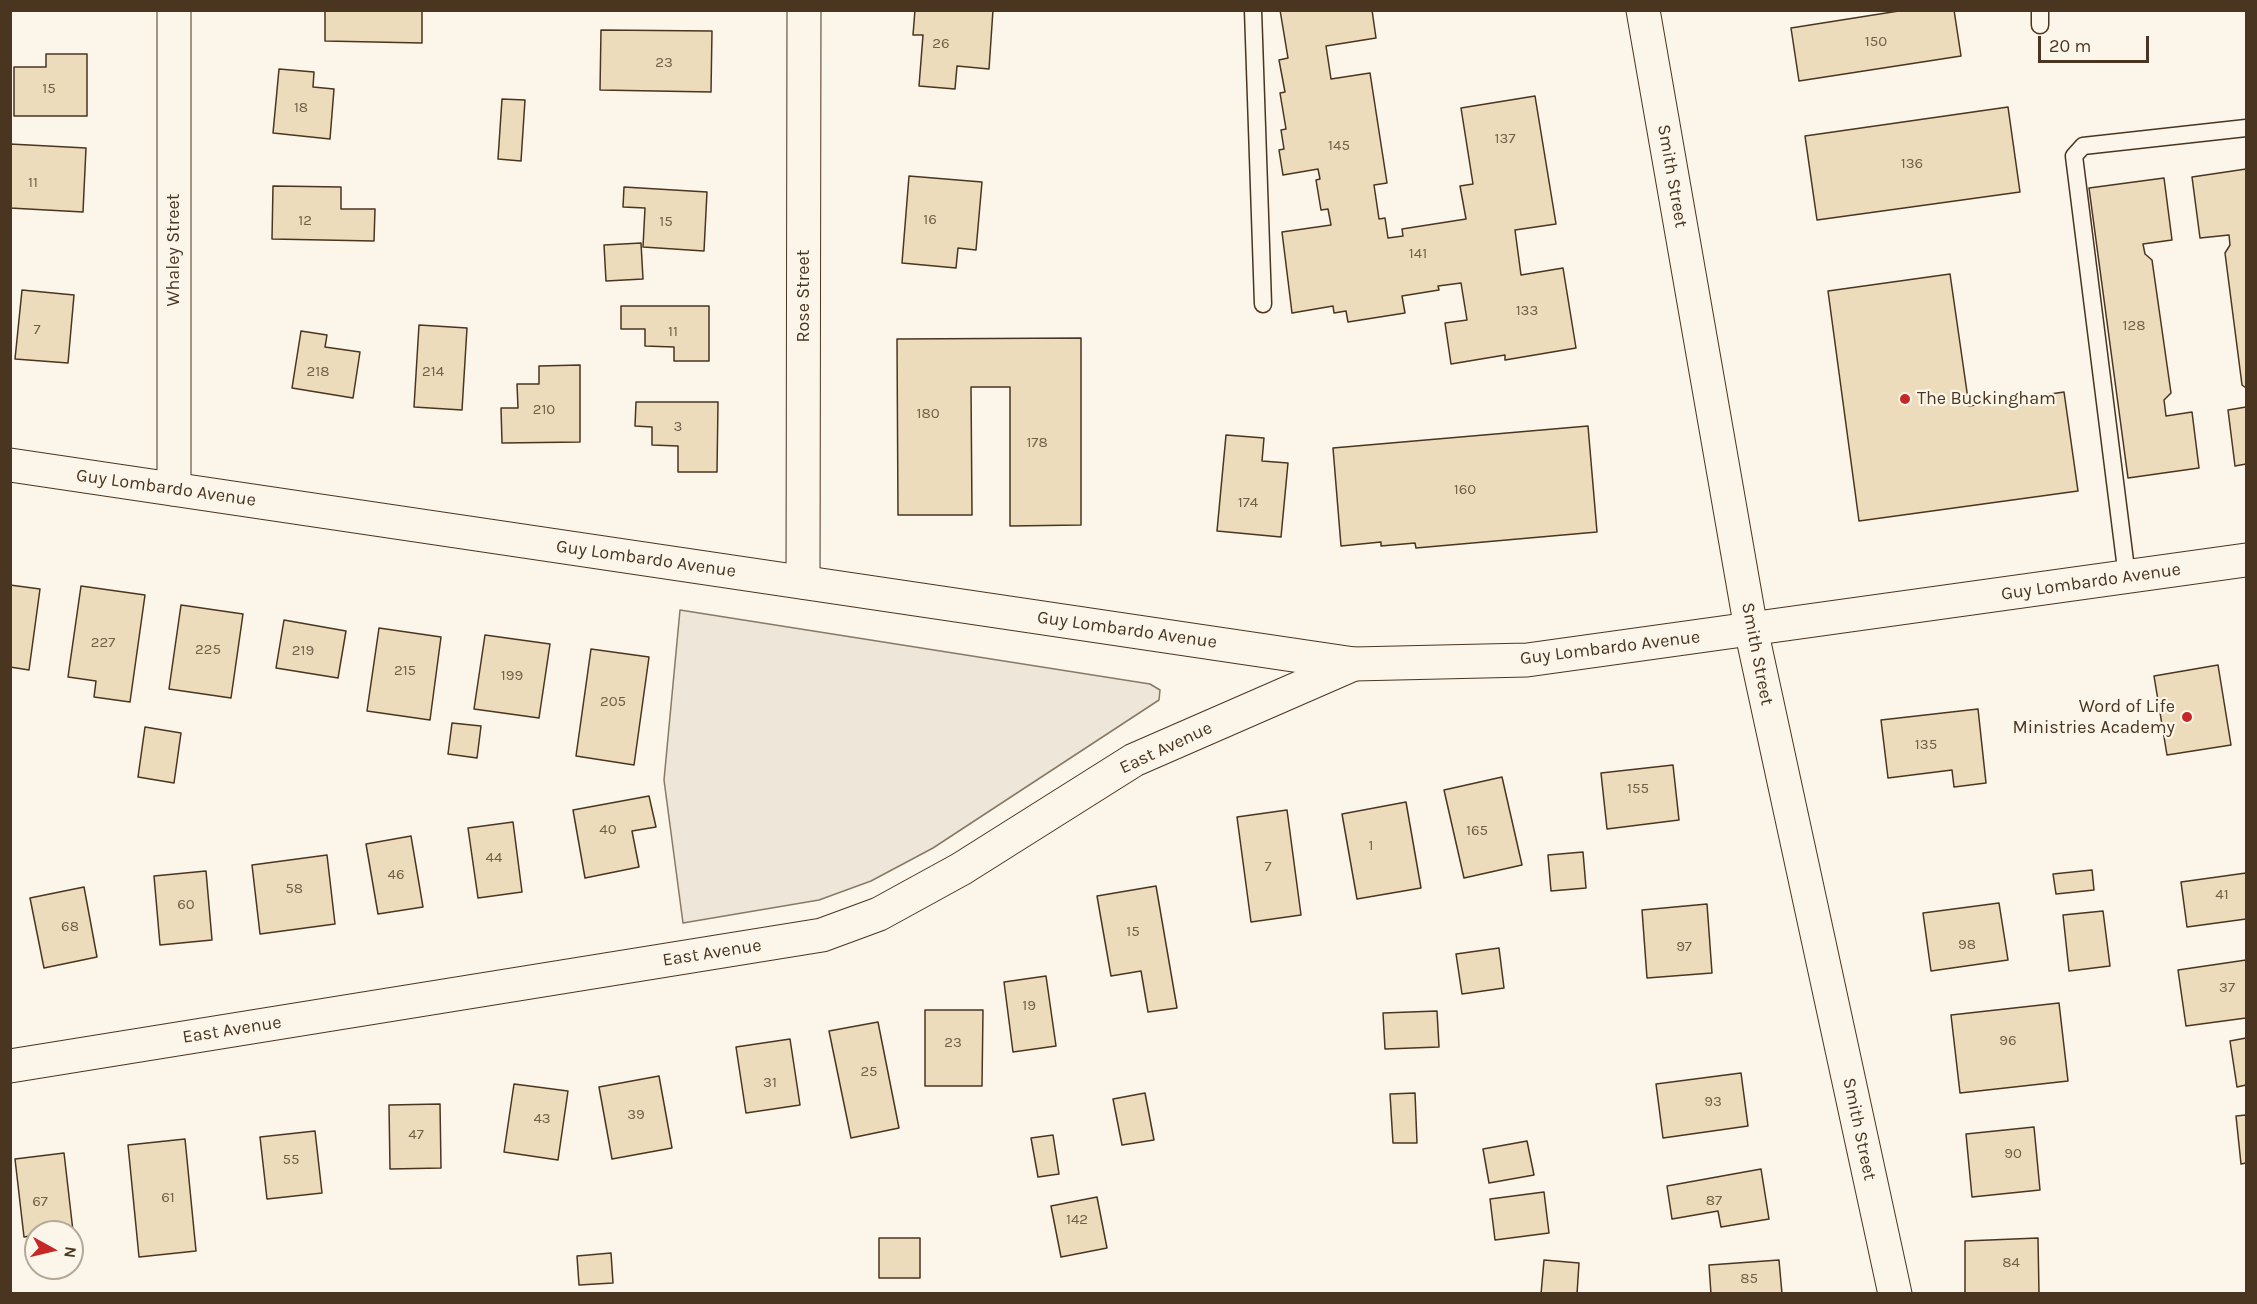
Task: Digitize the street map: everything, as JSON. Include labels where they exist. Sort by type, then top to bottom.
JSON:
[{"type":"street","name":"Whaley Street","points":[[174,10],[174,489]]},
{"type":"street","name":"Rose Street","points":[[803,582],[804,10]]},
{"type":"street","name":"Smith Street","points":[[1643,10],[1751,629],[1895,1293]]},
{"type":"street","name":"Guy Lombardo Avenue","points":[[10,465],[1354,664],[1527,660],[2247,560]]},
{"type":"street","name":"East Avenue","points":[[10,1066],[822,935],[879,914],[961,869],[1134,760],[1354,664]]},
{"type":"lane","points":[[1253,10],[1263,304]]},
{"type":"lane","points":[[2127,577],[2074,156],[2083,146],[2247,128]]},
{"type":"shaded area","points":[[680,610],[1150,684],[1160,690],[1159,700],[933,848],[871,881],[819,900],[683,923],[664,780]]},
{"type":"building","points":[[325,10],[422,10],[422,43],[325,41]]},
{"type":"building","points":[[915,10],[993,10],[989,69],[957,66],[955,89],[919,86],[923,35],[913,35]]},
{"type":"building","points":[[1280,10],[1372,10],[1376,38],[1326,46],[1331,79],[1370,73],[1387,183],[1374,185],[1379,219],[1385,218],[1388,238],[1403,236],[1402,229],[1466,219],[1460,186],[1473,184],[1461,108],[1535,96],[1556,224],[1515,230],[1521,275],[1563,268],[1576,348],[1505,360],[1505,355],[1451,364],[1445,323],[1467,320],[1461,283],[1438,286],[1439,290],[1402,296],[1405,313],[1348,322],[1346,311],[1334,313],[1333,306],[1292,313],[1282,232],[1331,225],[1328,209],[1321,210],[1316,180],[1320,179],[1318,169],[1283,175],[1279,150],[1284,149],[1281,130],[1286,129],[1280,93],[1285,92],[1279,60],[1288,58]]},
{"type":"building","points":[[1905,10],[1954,10],[1961,56],[1799,81],[1791,28]]},
{"type":"building","points":[[601,30],[712,31],[711,92],[600,90]]},
{"type":"building","points":[[46,54],[87,54],[87,116],[14,116],[14,67],[46,67]]},
{"type":"building","points":[[279,69],[314,72],[313,87],[334,89],[330,139],[273,133]]},
{"type":"building","points":[[502,99],[525,100],[521,161],[498,159]]},
{"type":"building","points":[[2008,107],[2020,192],[1817,220],[1805,136]]},
{"type":"building","points":[[10,144],[86,148],[83,212],[10,208]]},
{"type":"building","points":[[2246,169],[2246,388],[2242,385],[2225,253],[2230,245],[2229,235],[2200,238],[2192,177]]},
{"type":"building","points":[[909,176],[982,182],[976,250],[958,248],[956,268],[902,263]]},
{"type":"building","points":[[2164,178],[2172,240],[2143,244],[2145,254],[2152,260],[2171,393],[2164,400],[2166,416],[2192,412],[2199,468],[2128,478],[2089,188]]},
{"type":"building","points":[[273,186],[341,187],[341,209],[375,209],[374,241],[272,239]]},
{"type":"building","points":[[624,187],[707,192],[704,251],[643,247],[645,208],[623,207]]},
{"type":"building","points":[[641,243],[643,279],[606,281],[604,245]]},
{"type":"building","name":"The Buckingham","points":[[1950,274],[1969,406],[2064,392],[2078,491],[1859,521],[1828,291]]},
{"type":"building","points":[[22,290],[74,295],[68,363],[15,359]]},
{"type":"building","points":[[621,306],[709,306],[709,361],[674,361],[674,347],[645,346],[645,329],[621,329]]},
{"type":"building","points":[[419,325],[467,328],[462,410],[414,407]]},
{"type":"building","points":[[301,331],[327,335],[325,347],[360,352],[353,398],[292,388]]},
{"type":"building","points":[[1081,338],[1081,525],[1010,526],[1010,387],[971,387],[972,515],[898,515],[897,339]]},
{"type":"building","points":[[580,365],[580,442],[502,443],[501,408],[518,408],[517,384],[539,384],[539,366]]},
{"type":"building","points":[[636,402],[718,402],[717,472],[678,472],[678,446],[652,445],[652,427],[635,426]]},
{"type":"building","points":[[2246,407],[2246,464],[2235,466],[2228,410]]},
{"type":"building","points":[[1588,426],[1597,532],[1416,548],[1415,543],[1381,546],[1381,542],[1341,546],[1333,448]]},
{"type":"building","points":[[1226,435],[1264,438],[1262,461],[1288,463],[1281,537],[1217,531]]},
{"type":"building","points":[[10,585],[40,589],[29,670],[10,667]]},
{"type":"building","points":[[81,586],[145,595],[130,702],[94,697],[96,681],[68,677]]},
{"type":"building","points":[[181,605],[243,614],[231,698],[169,689]]},
{"type":"building","points":[[284,620],[346,631],[338,678],[276,668]]},
{"type":"building","points":[[379,628],[441,637],[430,720],[367,711]]},
{"type":"building","points":[[485,635],[550,644],[539,718],[474,709]]},
{"type":"building","points":[[591,649],[649,657],[634,765],[576,756]]},
{"type":"building","points":[[2218,665],[2231,745],[2167,755],[2154,676]]},
{"type":"building","points":[[1978,709],[1986,783],[1954,787],[1952,770],[1888,778],[1881,720]]},
{"type":"building","points":[[452,723],[481,726],[477,758],[448,754]]},
{"type":"building","points":[[145,727],[181,733],[174,783],[138,777]]},
{"type":"building","points":[[1673,765],[1679,820],[1607,829],[1601,773]]},
{"type":"building","points":[[1502,777],[1522,865],[1464,878],[1444,790]]},
{"type":"building","points":[[649,796],[656,827],[632,831],[639,867],[585,878],[573,810]]},
{"type":"building","points":[[1406,802],[1421,888],[1357,899],[1342,814]]},
{"type":"building","points":[[1287,810],[1301,915],[1251,922],[1237,817]]},
{"type":"building","points":[[513,822],[522,892],[478,898],[468,828]]},
{"type":"building","points":[[411,836],[423,907],[378,914],[366,844]]},
{"type":"building","points":[[1583,852],[1586,888],[1551,891],[1548,855]]},
{"type":"building","points":[[327,855],[335,924],[260,934],[252,865]]},
{"type":"building","points":[[2092,870],[2094,890],[2056,894],[2053,874]]},
{"type":"building","points":[[206,871],[212,940],[160,945],[154,876]]},
{"type":"building","points":[[2246,873],[2246,919],[2187,927],[2181,882]]},
{"type":"building","points":[[1156,886],[1177,1008],[1148,1012],[1141,971],[1111,976],[1097,896]]},
{"type":"building","points":[[84,887],[97,957],[44,968],[30,898]]},
{"type":"building","points":[[1999,903],[2008,960],[1931,971],[1923,913]]},
{"type":"building","points":[[1707,904],[1712,973],[1647,978],[1642,910]]},
{"type":"building","points":[[2103,911],[2110,966],[2069,971],[2063,915]]},
{"type":"building","points":[[1499,948],[1504,988],[1462,994],[1456,954]]},
{"type":"building","points":[[2246,960],[2246,1018],[2186,1026],[2178,970]]},
{"type":"building","points":[[1046,976],[1056,1046],[1013,1052],[1004,982]]},
{"type":"building","points":[[2059,1003],[2068,1081],[1960,1093],[1951,1015]]},
{"type":"building","points":[[925,1010],[983,1010],[982,1086],[925,1086]]},
{"type":"building","points":[[1437,1011],[1439,1047],[1385,1049],[1383,1013]]},
{"type":"building","points":[[878,1022],[899,1128],[851,1138],[829,1031]]},
{"type":"building","points":[[2246,1038],[2246,1085],[2237,1087],[2230,1041]]},
{"type":"building","points":[[790,1039],[800,1105],[746,1113],[736,1047]]},
{"type":"building","points":[[1741,1073],[1748,1126],[1663,1138],[1656,1084]]},
{"type":"building","points":[[659,1076],[672,1148],[612,1159],[599,1087]]},
{"type":"building","points":[[514,1084],[568,1091],[558,1160],[504,1152]]},
{"type":"building","points":[[1145,1093],[1154,1140],[1122,1145],[1113,1099]]},
{"type":"building","points":[[1415,1093],[1417,1143],[1393,1143],[1390,1094]]},
{"type":"building","points":[[440,1104],[441,1168],[390,1169],[389,1105]]},
{"type":"building","points":[[2246,1115],[2246,1163],[2241,1164],[2236,1116]]},
{"type":"building","points":[[2034,1127],[2040,1190],[1972,1197],[1966,1134]]},
{"type":"building","points":[[315,1131],[322,1193],[267,1199],[260,1137]]},
{"type":"building","points":[[1053,1135],[1059,1174],[1038,1177],[1031,1138]]},
{"type":"building","points":[[185,1139],[196,1251],[139,1257],[128,1145]]},
{"type":"building","points":[[1527,1141],[1534,1175],[1489,1183],[1483,1149]]},
{"type":"building","points":[[64,1153],[72,1220],[24,1220],[24,1237],[15,1159]]},
{"type":"building","points":[[1761,1169],[1769,1219],[1721,1227],[1718,1211],[1672,1219],[1667,1186]]},
{"type":"building","points":[[1544,1192],[1549,1233],[1495,1240],[1490,1199]]},
{"type":"building","points":[[1097,1197],[1107,1248],[1061,1257],[1051,1206]]},
{"type":"building","points":[[879,1238],[920,1238],[920,1278],[879,1278]]},
{"type":"building","points":[[2038,1238],[2039,1294],[1965,1294],[1965,1241]]},
{"type":"building","points":[[611,1253],[613,1283],[579,1285],[577,1256]]},
{"type":"building","points":[[1544,1260],[1579,1263],[1577,1294],[1541,1294]]},
{"type":"building","points":[[1779,1260],[1782,1294],[1711,1294],[1709,1265]]},
{"type":"place","name":"The Buckingham","points":[[1905,399]]},
{"type":"place","name":"Word of Life Ministries Academy","points":[[2187,717]]}]
